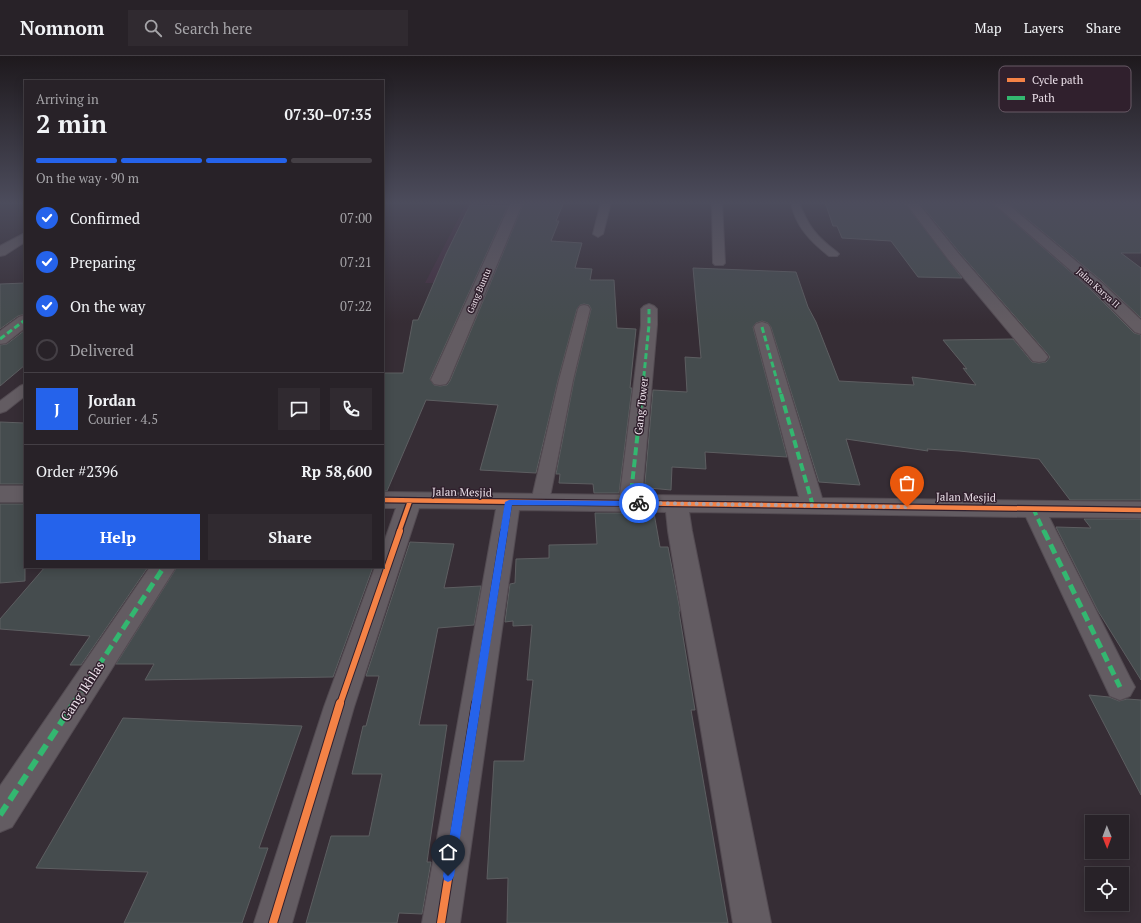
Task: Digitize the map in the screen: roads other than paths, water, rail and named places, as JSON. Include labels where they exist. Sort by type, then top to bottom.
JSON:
[{"type":"street","points":[[0,252],[16,242]]},
{"type":"street","name":"Gang Buntu","points":[[440,380],[499,242]]},
{"type":"street","points":[[942,242],[1039,357]]},
{"type":"street","name":"Jalan Karya II","points":[[1045,242],[1096,286],[1141,329]]},
{"type":"street","name":"Gang Tower","points":[[630,503],[650,309]]},
{"type":"street","points":[[0,339],[24,321]]},
{"type":"street","points":[[762,327],[814,506]]},
{"type":"street","points":[[0,494],[24,494]]},
{"type":"street","points":[[384,547],[397,501]]},
{"type":"street","name":"Jalan Mesjid","points":[[397,501],[1141,510]]},
{"type":"street","points":[[441,923],[509,502]]},
{"type":"street","points":[[677,504],[680,531],[752,923]]},
{"type":"street","points":[[1033,508],[1120,687]]},
{"type":"street","name":"Gang Ikhlas","points":[[0,815],[163,568]]},
{"type":"street","points":[[273,923],[339,707],[378,568]]},
{"type":"lane","points":[[718,242],[719,263]]},
{"type":"lane","points":[[817,242],[833,254]]},
{"type":"lane","points":[[540,502],[566,380],[584,309]]},
{"type":"lane","points":[[0,408],[24,390]]}]
